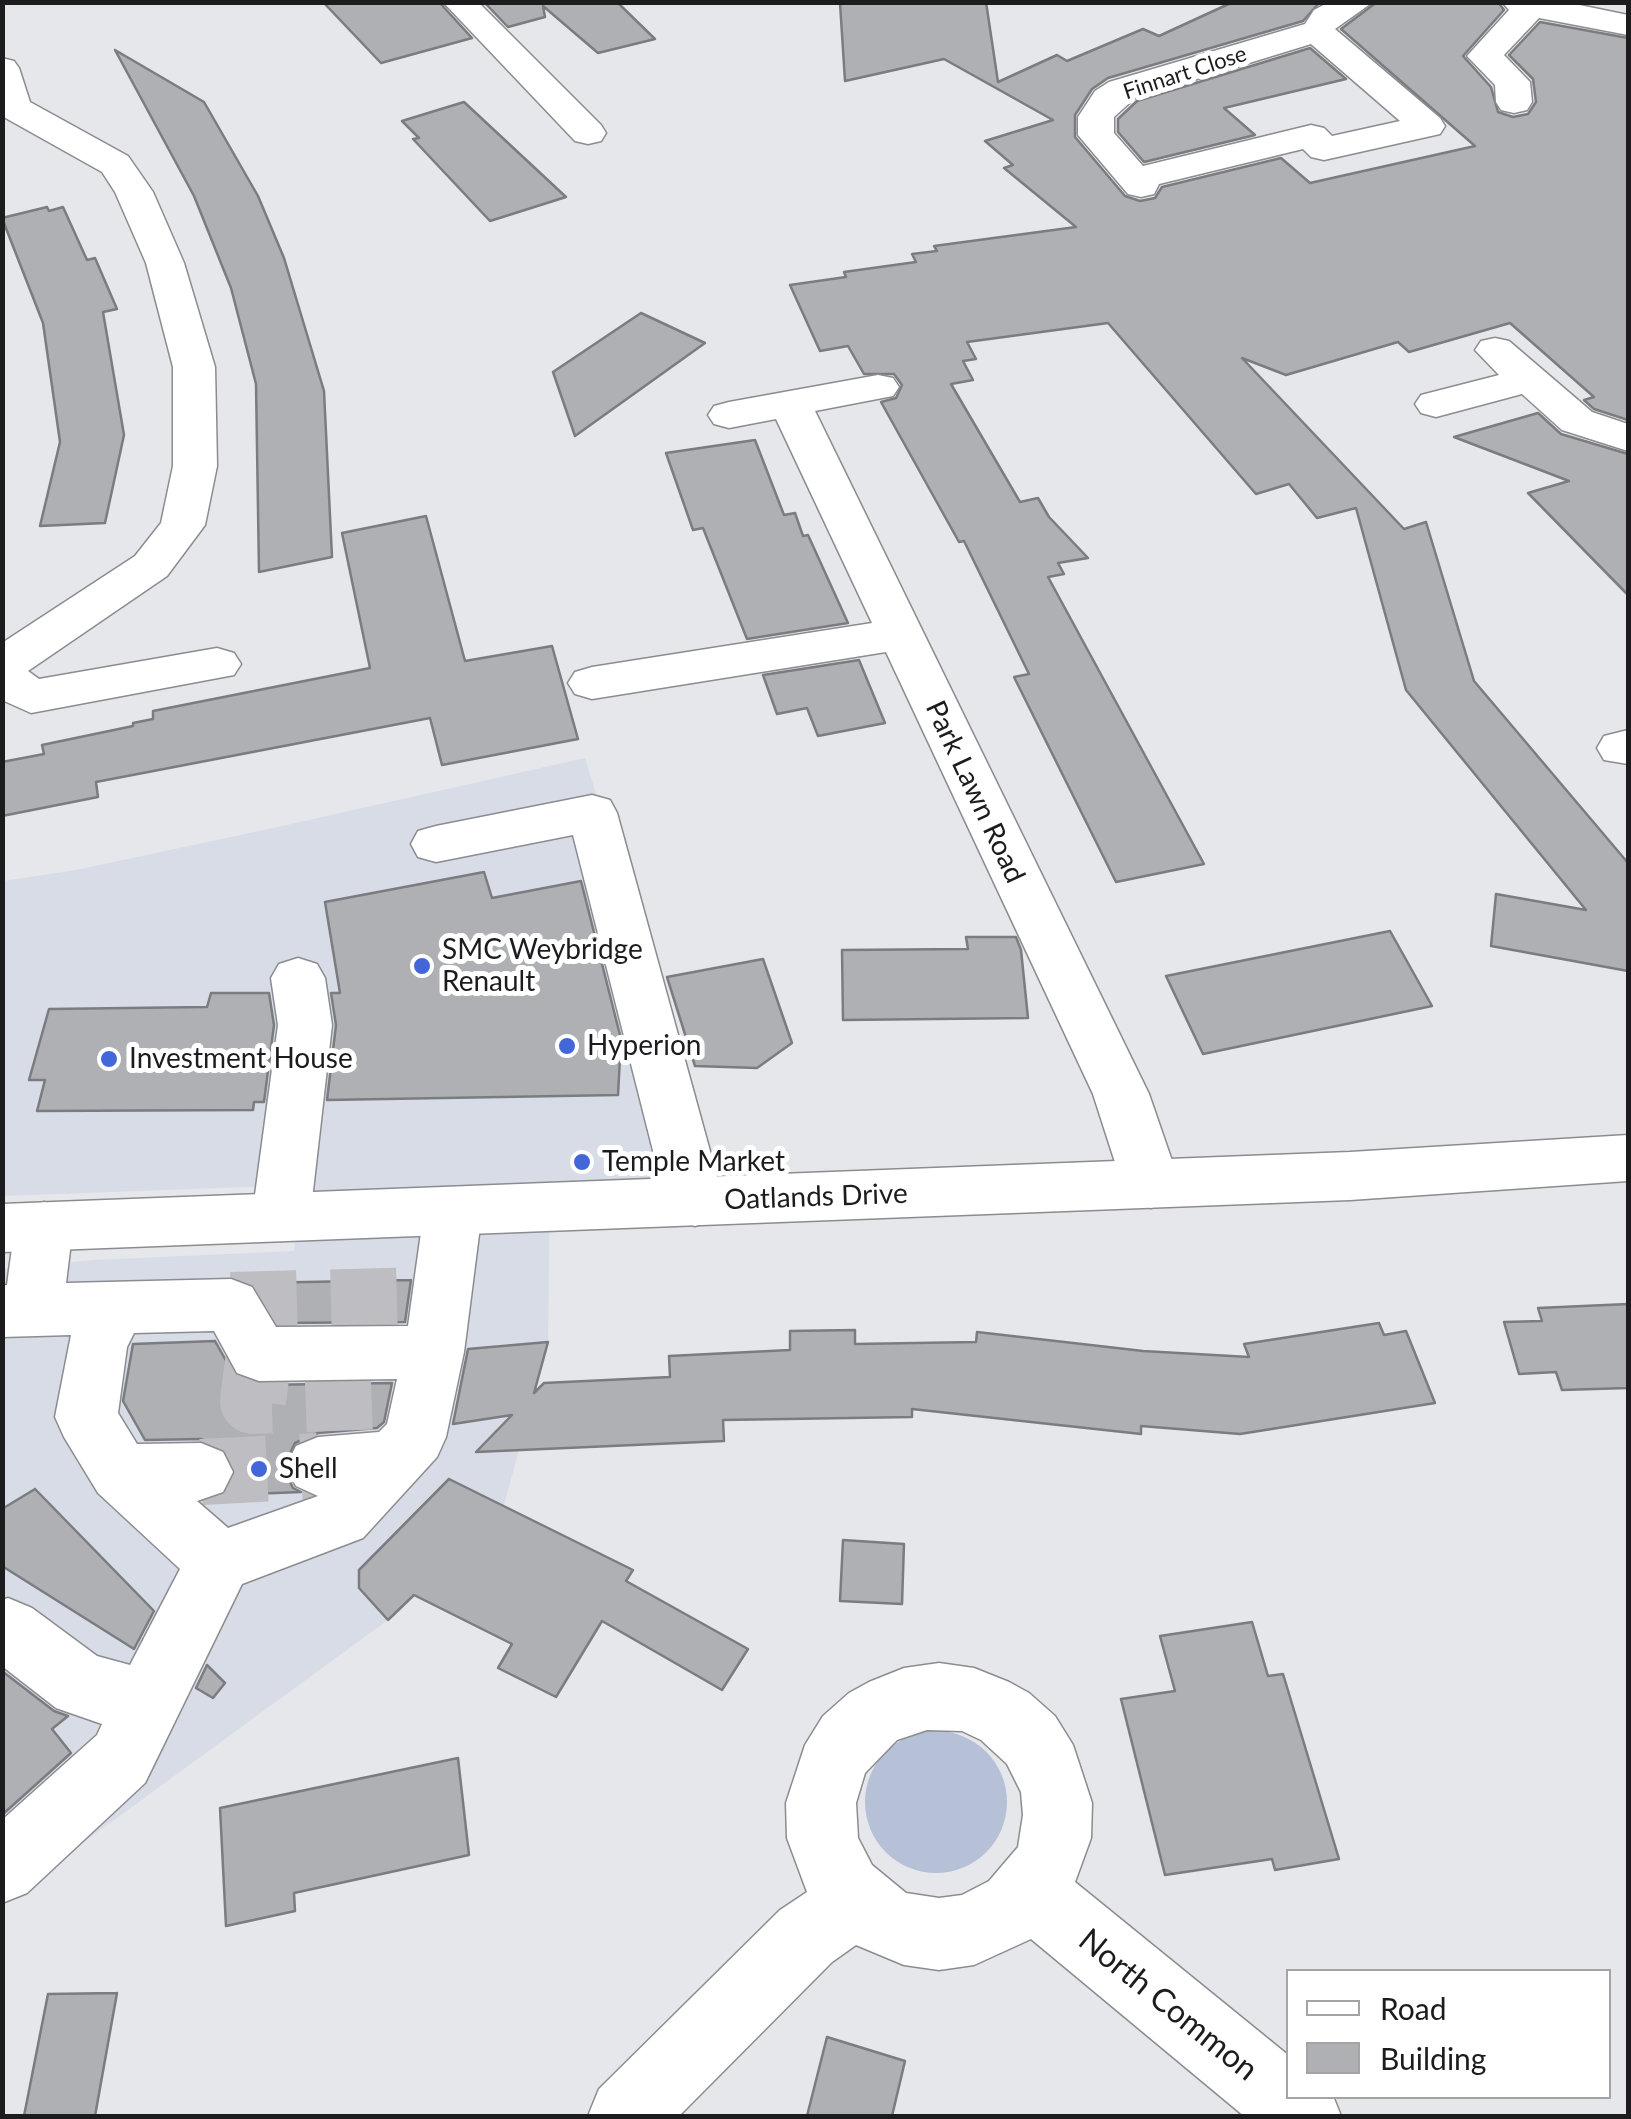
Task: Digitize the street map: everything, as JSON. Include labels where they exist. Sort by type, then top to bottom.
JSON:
[{"type":"street","points":[[459,2],[588,132]]},
{"type":"street","name":"Finnart Close","points":[[1317,31],[1427,126],[1324,149],[1311,136],[1138,183],[1096,136],[1096,117],[1108,99],[1122,90],[1317,31],[1326,17],[1358,2]]},
{"type":"street","points":[[1514,102],[1512,82],[1484,56],[1520,13],[1616,22]]},
{"type":"street","points":[[2,68],[14,108],[115,164],[134,192],[165,263],[194,368],[195,466],[183,525],[151,566],[2,666]]},
{"type":"street","points":[[1495,350],[1576,421],[1628,438]]},
{"type":"street","points":[[1436,404],[1530,380]]},
{"type":"street","points":[[730,415],[878,387]]},
{"type":"street","name":"Park Lawn Road","points":[[790,404],[1121,1094],[1151,1184]]},
{"type":"street","points":[[592,683],[900,634]]},
{"type":"street","points":[[2,676],[30,697],[217,664]]},
{"type":"street","points":[[436,844],[592,813],[696,1202]]},
{"type":"street","points":[[281,1217],[306,1026],[298,978]]},
{"type":"street","name":"Oatlands Drive","points":[[23,1227],[1151,1184],[1540,1166],[1628,1158]]},
{"type":"street","points":[[2,1868],[121,1760],[171,1652],[220,1562],[340,1517],[415,1437],[453,1211]]},
{"type":"street","points":[[23,1227],[18,1311],[232,1305],[259,1354],[427,1348]]},
{"type":"street","points":[[117,1308],[98,1344],[86,1417],[120,1473],[220,1562]]},
{"type":"street","points":[[318,1466],[394,1459]]},
{"type":"street","points":[[120,1473],[201,1472]]},
{"type":"street","points":[[8,1630],[80,1685],[150,1703]]},
{"type":"street","points":[[931,1694],[970,1700],[1004,1717],[1033,1744],[1052,1780],[1059,1819],[1052,1859],[1033,1894],[1002,1919],[966,1933],[927,1934],[890,1922],[858,1900],[833,1867],[821,1827],[822,1788],[836,1750],[860,1722],[893,1702],[931,1694]]},
{"type":"street","name":"North Common","points":[[1033,1894],[1303,2116]]},
{"type":"street","points":[[626,2116],[806,1936],[858,1900]]},
{"type":"shaded area","points":[[585,758],[718,1185],[550,1191],[548,1342],[504,1505],[388,1620],[3,1901],[3,1269],[94,1260],[294,1251],[303,1185],[3,1196],[3,881],[76,870]]},
{"type":"shaded area","points":[[936,1731],[963,1737],[986,1752],[1001,1775],[1007,1802],[1001,1829],[986,1852],[963,1867],[936,1873],[909,1867],[886,1852],[871,1829],[865,1802],[871,1775],[886,1752],[909,1737]]},
{"type":"building","points":[[323,2],[439,2],[472,38],[381,63]]},
{"type":"building","points":[[484,2],[617,2],[655,39],[598,53],[543,6],[545,17],[508,27]]},
{"type":"building","points":[[986,2],[998,82],[1057,55],[1067,61],[1143,29],[1159,36],[1233,2],[1320,2],[1303,21],[1108,78],[1092,89],[1075,115],[1075,137],[1125,196],[1140,201],[1155,198],[1162,187],[1281,158],[1310,183],[1475,146],[1341,29],[1377,2],[1498,2],[1504,10],[1463,56],[1491,87],[1498,112],[1513,117],[1528,114],[1536,102],[1533,79],[1509,55],[1540,22],[1628,38],[1628,420],[1594,409],[1584,400],[1594,397],[1510,323],[1409,352],[1398,342],[1286,375],[1242,358],[1404,529],[1426,522],[1474,681],[1628,863],[1628,971],[1491,946],[1496,894],[1586,910],[1406,690],[1356,508],[1317,518],[1289,484],[1256,494],[1108,323],[967,342],[976,359],[963,361],[973,380],[951,384],[1020,502],[1038,498],[1049,517],[1088,558],[1058,563],[1064,574],[1048,577],[1204,864],[1116,882],[1014,677],[1029,674],[964,541],[959,542],[881,402],[896,398],[902,385],[894,374],[864,374],[848,346],[820,351],[790,285],[846,277],[844,272],[916,262],[912,254],[937,251],[934,246],[1076,227],[1004,168],[1013,165],[985,141],[1053,120],[944,59],[845,81],[840,3]]},
{"type":"building","points":[[1310,48],[1346,79],[1224,108],[1255,135],[1144,162],[1118,132],[1118,119],[1137,101]]},
{"type":"building","points":[[115,50],[204,102],[258,196],[284,258],[324,391],[332,557],[259,572],[256,384],[231,288],[194,196]]},
{"type":"building","points":[[464,102],[566,197],[490,221],[413,139],[419,138],[402,121]]},
{"type":"building","points":[[47,207],[49,211],[63,207],[87,260],[95,258],[117,309],[103,312],[124,435],[105,523],[40,526],[60,442],[43,323],[2,218]]},
{"type":"building","points":[[641,313],[705,343],[575,436],[553,372]]},
{"type":"building","points":[[1538,413],[1561,434],[1628,454],[1628,595],[1528,493],[1569,481],[1454,437]]},
{"type":"building","points":[[755,440],[784,515],[795,513],[848,623],[747,639],[703,528],[693,530],[666,453]]},
{"type":"building","points":[[426,516],[465,661],[552,646],[578,739],[442,765],[430,718],[96,782],[98,797],[2,816],[2,762],[44,754],[42,745],[133,726],[153,719],[153,711],[370,668],[342,533]]},
{"type":"building","points":[[859,660],[885,723],[818,736],[807,708],[777,714],[763,675]]},
{"type":"building","name":"SMC Weybridge Renault","points":[[484,872],[492,898],[581,881],[621,1039],[618,1095],[327,1100],[336,1025],[331,993],[340,993],[325,902]]},
{"type":"building","points":[[1390,931],[1432,1006],[1203,1054],[1166,976]]},
{"type":"building","points":[[966,937],[1016,937],[1021,950],[1028,1018],[843,1020],[842,950],[968,949]]},
{"type":"building","points":[[763,959],[792,1043],[757,1068],[695,1066],[667,977]]},
{"type":"building","points":[[211,993],[269,993],[274,1025],[264,1102],[254,1102],[253,1110],[37,1111],[45,1080],[29,1080],[49,1009],[207,1007]]},
{"type":"building","points":[[411,1280],[405,1322],[278,1323],[252,1283]]},
{"type":"building","points":[[1628,1304],[1628,1388],[1562,1390],[1556,1372],[1519,1374],[1504,1322],[1542,1321],[1538,1308]]},
{"type":"building","points":[[1379,1323],[1384,1335],[1406,1331],[1435,1403],[1240,1434],[1141,1426],[1141,1434],[912,1409],[912,1417],[723,1420],[724,1441],[476,1452],[512,1415],[453,1424],[468,1349],[548,1342],[534,1393],[544,1383],[670,1377],[669,1356],[790,1350],[790,1331],[855,1330],[855,1344],[976,1342],[977,1332],[1143,1351],[1249,1357],[1244,1344]]},
{"type":"building","points":[[215,1341],[234,1375],[258,1385],[392,1383],[384,1422],[377,1428],[318,1433],[295,1443],[283,1468],[293,1488],[301,1492],[225,1495],[236,1470],[224,1449],[201,1439],[145,1440],[123,1401],[133,1344]]},
{"type":"building","points":[[449,1479],[633,1570],[626,1581],[748,1649],[722,1690],[602,1621],[556,1697],[498,1668],[512,1644],[414,1595],[388,1620],[359,1588],[359,1570]]},
{"type":"building","points":[[35,1489],[154,1611],[134,1649],[2,1566],[2,1509]]},
{"type":"building","points":[[843,1540],[904,1544],[902,1604],[840,1601]]},
{"type":"building","points":[[1252,1622],[1268,1676],[1283,1674],[1339,1859],[1275,1870],[1272,1859],[1165,1875],[1121,1699],[1175,1691],[1160,1636]]},
{"type":"building","points":[[207,1665],[225,1683],[213,1698],[196,1688]]},
{"type":"building","points":[[2,1671],[54,1711],[68,1716],[52,1729],[71,1753],[2,1815]]},
{"type":"building","points":[[458,1758],[469,1855],[294,1893],[295,1911],[226,1926],[220,1808]]},
{"type":"building","points":[[117,1993],[95,2116],[24,2116],[48,1994]]},
{"type":"building","points":[[827,2037],[905,2061],[892,2116],[807,2116]]},
{"type":"tunnel","points":[[231,1305],[421,1300]]},
{"type":"tunnel","points":[[259,1354],[253,1401],[412,1395]]},
{"type":"tunnel","points":[[201,1472],[318,1466]]},
{"type":"place","name":"SMC Weybridge Renault","points":[[422,966]]},
{"type":"place","name":"Hyperion","points":[[567,1046]]},
{"type":"place","name":"Investment House","points":[[109,1059]]},
{"type":"place","name":"Temple Market","points":[[582,1162]]},
{"type":"place","name":"Shell","points":[[259,1469]]}]
